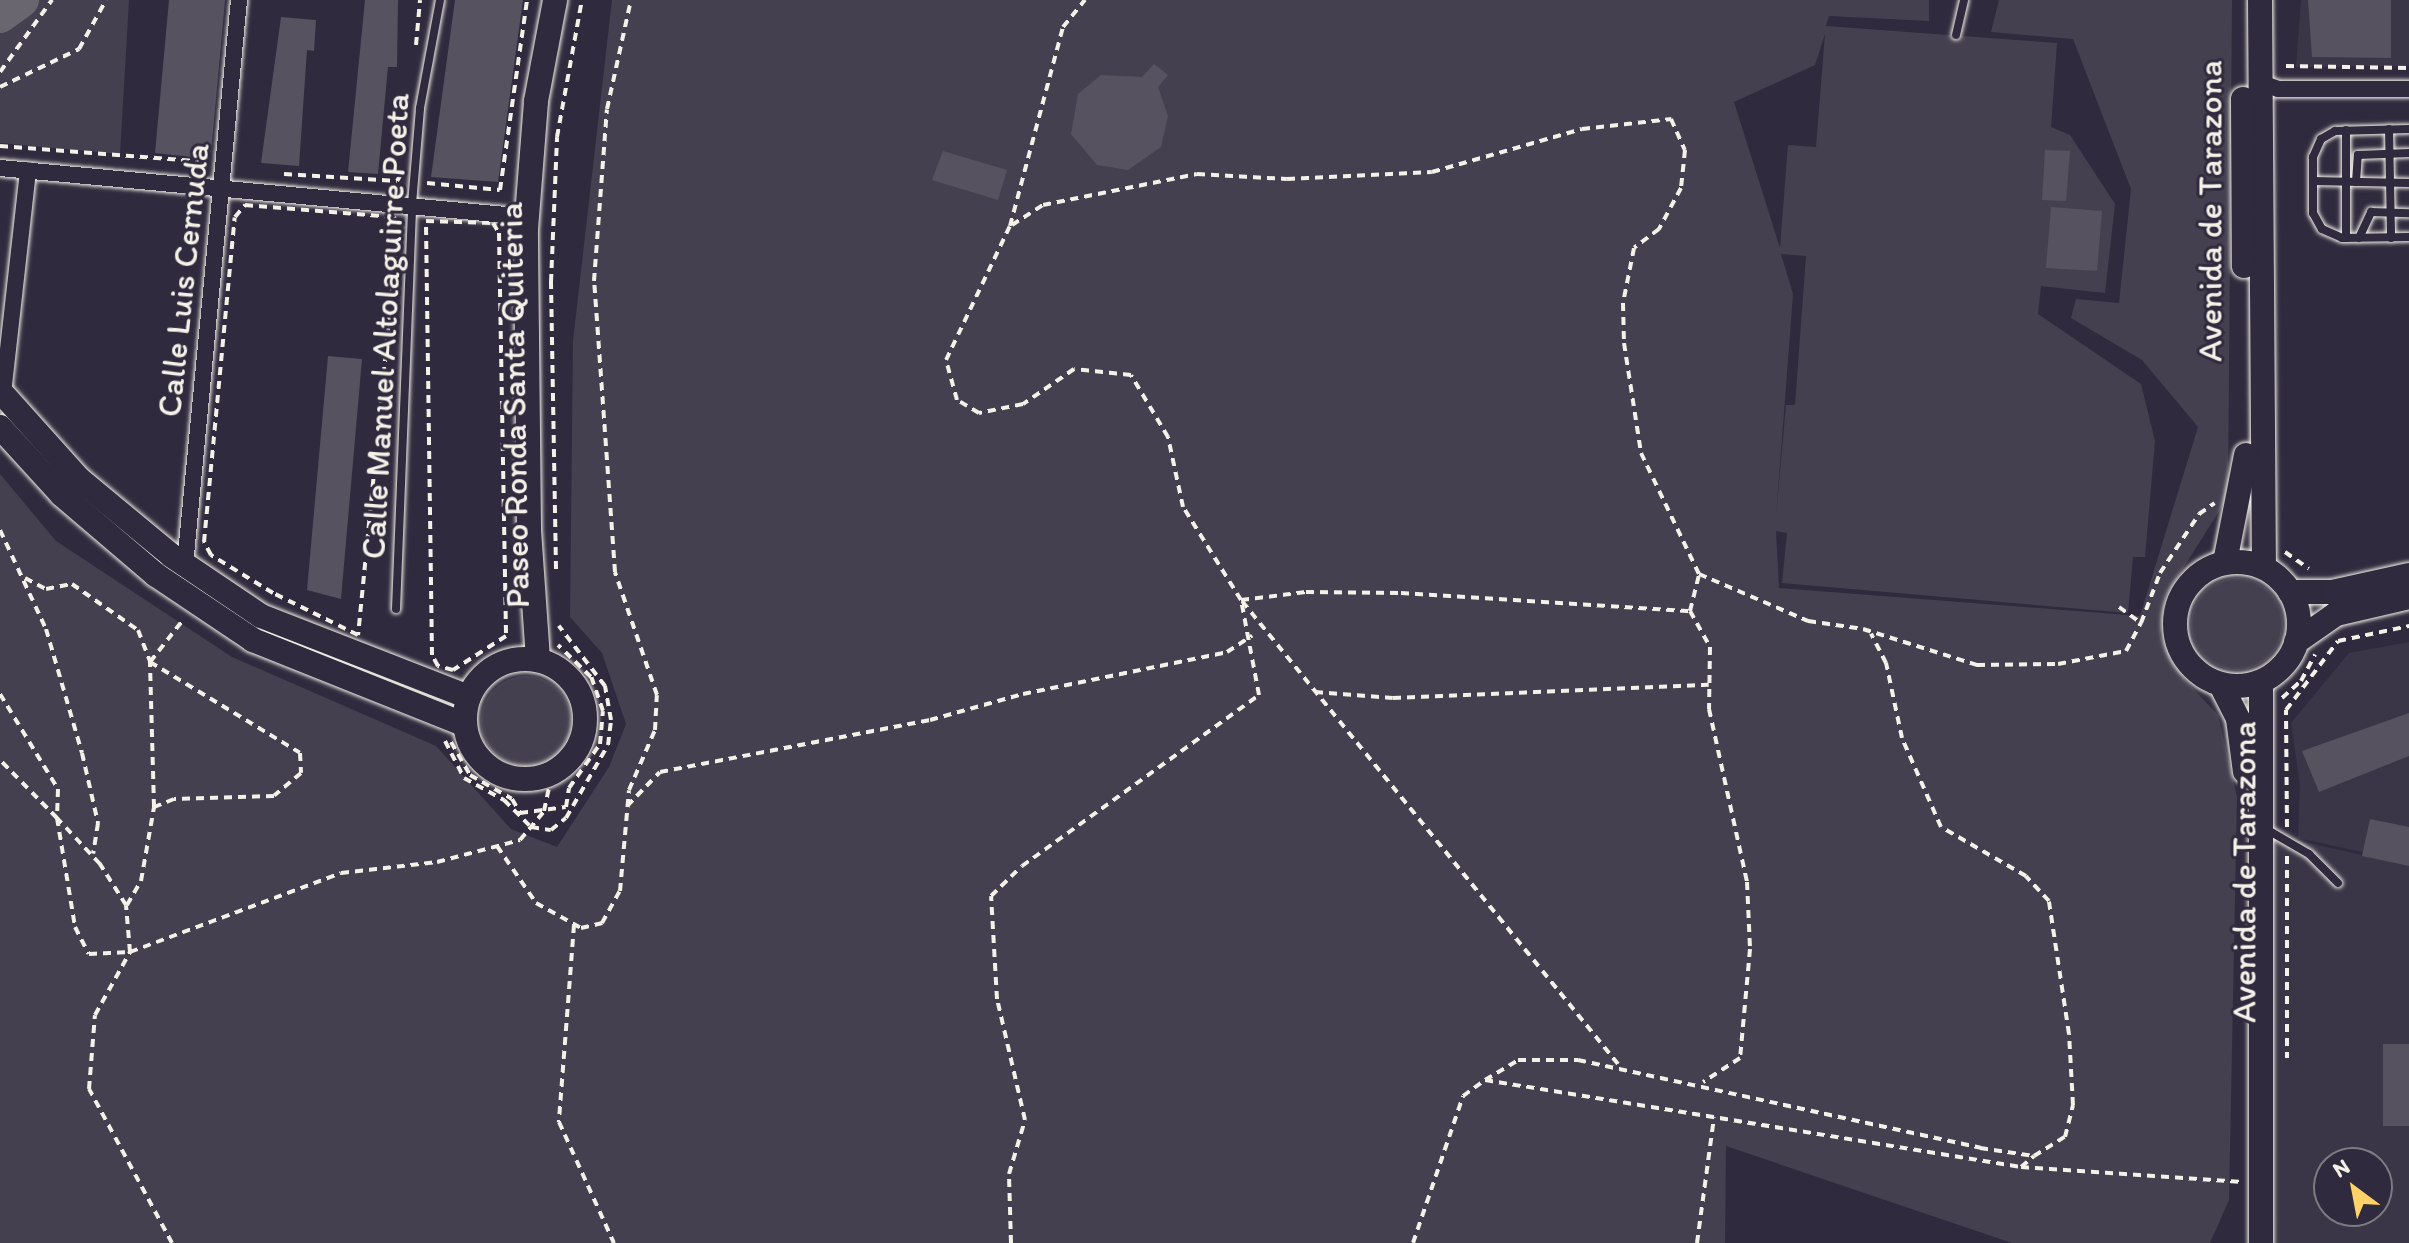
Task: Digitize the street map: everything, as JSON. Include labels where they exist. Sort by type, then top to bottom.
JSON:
[{"type":"street","name":"Calle Luis Cernuda","points":[[185,565],[239,0]]},
{"type":"street","name":"Paseo Ronda Santa Quiteria","points":[[530,659],[516,216],[524,117],[545,0]]},
{"type":"street","name":"Paseo Ronda Santa Quiteria","points":[[530,659],[526,229],[536,101],[555,0]]},
{"type":"street","name":"Avenida de Tarazona","points":[[2225,562],[2246,467],[2243,0]]},
{"type":"street","name":"Avenida de Tarazona","points":[[2260,0],[2268,86],[2264,566]]},
{"type":"street","name":"Avenida de Tarazona","points":[[2268,86],[2409,89]]},
{"type":"street","points":[[0,168],[516,216]]},
{"type":"street","points":[[28,170],[1,393],[79,479],[185,565],[261,616],[469,697]]},
{"type":"street","points":[[0,427],[62,495],[156,575],[253,640],[454,731],[496,772],[524,780],[552,773],[573,757],[584,733],[585,707],[574,683],[530,659],[500,664],[469,697],[454,731]]},
{"type":"street","points":[[2307,646],[2290,592],[2264,566],[2225,562],[2201,573],[2176,612],[2185,658],[2222,687],[2261,683],[2307,646],[2341,601],[2409,575]]},
{"type":"street","points":[[2290,592],[2341,601],[2409,597]]},
{"type":"street","name":"Avenida de Tarazona","points":[[2261,683],[2275,834],[2261,1243]]},
{"type":"street","name":"Avenida de Tarazona","points":[[2222,687],[2245,748],[2245,1243]]},
{"type":"lane","name":"Calle Manuel Altolaguirre Poeta","points":[[396,609],[412,204],[420,108],[440,0]]},
{"type":"lane","points":[[1956,35],[1964,0]]},
{"type":"lane","points":[[2389,129],[2391,238]]},
{"type":"lane","points":[[2409,129],[2346,130],[2318,143],[2313,181],[2317,222],[2346,238],[2409,237]]},
{"type":"lane","points":[[2346,130],[2346,238]]},
{"type":"lane","points":[[2356,182],[2358,155],[2409,153]]},
{"type":"lane","points":[[2313,181],[2409,183]]},
{"type":"lane","points":[[2359,238],[2371,212],[2409,213]]},
{"type":"lane","points":[[2275,834],[2338,883]]},
{"type":"path","points":[[0,72],[52,0]]},
{"type":"path","points":[[0,87],[79,49],[106,0]]},
{"type":"path","points":[[414,62],[420,0]]},
{"type":"path","points":[[427,183],[500,190],[527,0]]},
{"type":"path","points":[[565,36],[573,0]]},
{"type":"path","points":[[556,585],[552,242],[557,137],[582,0]]},
{"type":"path","points":[[497,846],[536,903],[574,925],[602,923],[612,912],[620,891],[625,808],[655,730],[657,695],[615,572],[594,281],[607,109],[631,0]]},
{"type":"path","points":[[1085,0],[1063,27],[1010,226],[946,360],[957,400],[979,413],[1023,404],[1074,369],[1131,375],[1168,437],[1183,507],[1241,600],[1620,1066]]},
{"type":"path","name":"Avenida de Tarazona","points":[[2268,86],[2277,61]]},
{"type":"path","points":[[2286,66],[2409,68]]},
{"type":"path","name":"Paseo Ronda Santa Quiteria","points":[[548,575],[542,331],[552,107]]},
{"type":"path","points":[[1010,226],[1043,205],[1197,174],[1287,179],[1432,172],[1582,129],[1671,119],[1685,150],[1681,188],[1659,229],[1634,248],[1623,303],[1624,343],[1641,453],[1699,574],[1690,611],[1710,647],[1709,685],[1747,882],[1750,949],[1740,1058],[1703,1082]]},
{"type":"path","points":[[0,146],[202,165],[216,152]]},
{"type":"path","points":[[274,174],[397,181],[404,171]]},
{"type":"path","points":[[245,205],[394,217],[398,228],[358,635],[211,555],[204,533],[235,217],[245,205]]},
{"type":"path","points":[[426,221],[493,223],[499,233],[506,636],[453,670],[433,662],[432,646],[426,221]]},
{"type":"path","points":[[1699,574],[1794,616],[1870,632],[1977,665],[2058,664],[2126,651],[2172,553],[2199,514],[2217,502]]},
{"type":"path","points":[[0,530],[25,578],[82,753],[98,823],[93,856]]},
{"type":"path","points":[[2279,543],[2298,565],[2336,574],[2347,627],[2326,639]]},
{"type":"path","points":[[25,578],[46,589],[72,584],[138,630],[150,662],[154,807],[141,881],[126,905]]},
{"type":"path","points":[[1241,600],[1306,592],[1401,593],[1690,611]]},
{"type":"path","points":[[1011,1243],[1009,1174],[1025,1120],[997,999],[991,896],[1022,866],[1259,695],[1252,636],[1241,600]]},
{"type":"path","points":[[2119,607],[2141,623]]},
{"type":"path","points":[[177,611],[186,613],[190,619]]},
{"type":"path","points":[[150,662],[186,613]]},
{"type":"path","points":[[454,731],[464,778],[504,800],[531,827],[551,830],[566,818],[608,745],[611,720],[605,686],[556,617]]},
{"type":"path","name":"Paseo Ronda Santa Quiteria","points":[[544,811],[566,807],[569,788],[592,760],[604,724],[591,677],[560,647],[550,624]]},
{"type":"path","points":[[2287,1058],[2275,834],[2286,710],[2338,641],[2409,626]]},
{"type":"path","points":[[1870,632],[1886,663],[1902,738],[1941,827],[2026,876],[2049,901],[2061,961],[2073,1105],[2065,1137],[2021,1167]]},
{"type":"path","points":[[625,808],[660,772],[916,724],[1023,694],[1227,652],[1252,636]]},
{"type":"path","name":"Avenida de Tarazona","points":[[2277,1062],[2277,713],[2307,646]]},
{"type":"path","points":[[150,662],[300,753],[301,773],[274,796],[174,799],[154,807]]},
{"type":"path","points":[[1315,692],[1393,698],[1709,685]]},
{"type":"path","points":[[0,694],[58,789],[57,818],[75,927],[89,954],[130,952],[341,873],[437,862],[520,840],[544,811],[552,773]]},
{"type":"path","points":[[0,760],[93,856],[126,905],[130,952],[95,1015],[89,1089],[172,1243]]},
{"type":"path","points":[[574,925],[559,1122],[614,1243]]},
{"type":"path","points":[[1413,1243],[1463,1096],[1518,1060],[1620,1066],[1647,1077],[1703,1082],[1929,1139],[2034,1156]]},
{"type":"path","points":[[1485,1080],[2021,1167],[2245,1182]]},
{"type":"path","points":[[1697,1243],[1714,1117]]},
{"type":"shaded area","points":[[0,0],[129,0],[120,154],[0,143]]},
{"type":"shaded area","points":[[612,0],[1929,0],[1929,21],[1829,16],[1826,26],[2057,43],[2051,127],[2070,135],[2115,204],[2105,293],[2041,286],[2038,314],[2141,384],[2155,441],[2145,557],[2133,557],[2128,613],[1782,583],[1787,533],[1776,531],[1779,588],[2140,616],[2198,427],[2142,360],[2071,318],[2076,299],[2119,303],[2131,189],[2073,39],[1991,32],[1999,0],[2232,0],[2228,497],[2165,597],[2160,636],[2184,679],[2218,715],[2237,797],[2229,1200],[2210,1243],[2012,1243],[1726,1146],[1725,1243],[0,1243],[0,474],[56,541],[232,657],[436,746],[511,829],[557,847],[609,767],[626,724],[602,653],[570,617],[573,341]],"holes":[[[1825,34],[1816,147],[1788,145],[1780,248],[1734,102],[1815,65]],[[1781,254],[1806,256],[1795,405],[1786,405],[1776,517],[1793,294]]]},
{"type":"shaded area","points":[[2301,0],[2409,0],[2409,66],[2296,67]]},
{"type":"shaded area","points":[[2237,578],[2255,581],[2270,591],[2280,606],[2283,624],[2280,642],[2270,657],[2255,667],[2237,670],[2219,667],[2204,657],[2194,642],[2191,624],[2194,606],[2204,591],[2219,581]]},
{"type":"shaded area","points":[[2409,642],[2409,862],[2298,838],[2300,785],[2291,723],[2349,653]]},
{"type":"shaded area","points":[[526,676],[543,680],[558,689],[567,704],[571,721],[567,738],[558,753],[543,762],[526,766],[509,762],[494,753],[485,738],[481,721],[485,704],[494,689],[509,680]]},
{"type":"shaded area","points":[[2270,834],[2409,866],[2409,1243],[2274,1243]]},
{"type":"building","points":[[169,0],[225,0],[211,152],[202,158],[155,153]]},
{"type":"building","points":[[365,0],[398,0],[397,67],[388,67],[378,174],[348,172]]},
{"type":"building","points":[[455,0],[523,0],[498,182],[431,177]]},
{"type":"building","points":[[2308,0],[2391,0],[2391,58],[2312,57]]},
{"type":"building","points":[[281,17],[316,20],[314,51],[307,50],[299,166],[261,163]]},
{"type":"building","points":[[1154,64],[1168,75],[1158,87],[1168,116],[1161,147],[1128,170],[1097,165],[1071,134],[1078,94],[1101,75],[1142,77]]},
{"type":"building","points":[[2045,150],[2070,151],[2066,201],[2042,200]]},
{"type":"building","points":[[943,151],[1007,170],[998,200],[932,180]]},
{"type":"building","points":[[2051,207],[2102,211],[2097,271],[2046,268]]},
{"type":"building","points":[[328,356],[362,359],[341,599],[307,590]]},
{"type":"building","points":[[2409,713],[2409,756],[2319,792],[2302,751]]},
{"type":"building","points":[[2370,819],[2409,827],[2409,866],[2362,856]]},
{"type":"building","points":[[2383,1044],[2409,1044],[2409,1126],[2383,1126]]},
{"type":"waterway","points":[[0,15],[21,0]]}]
